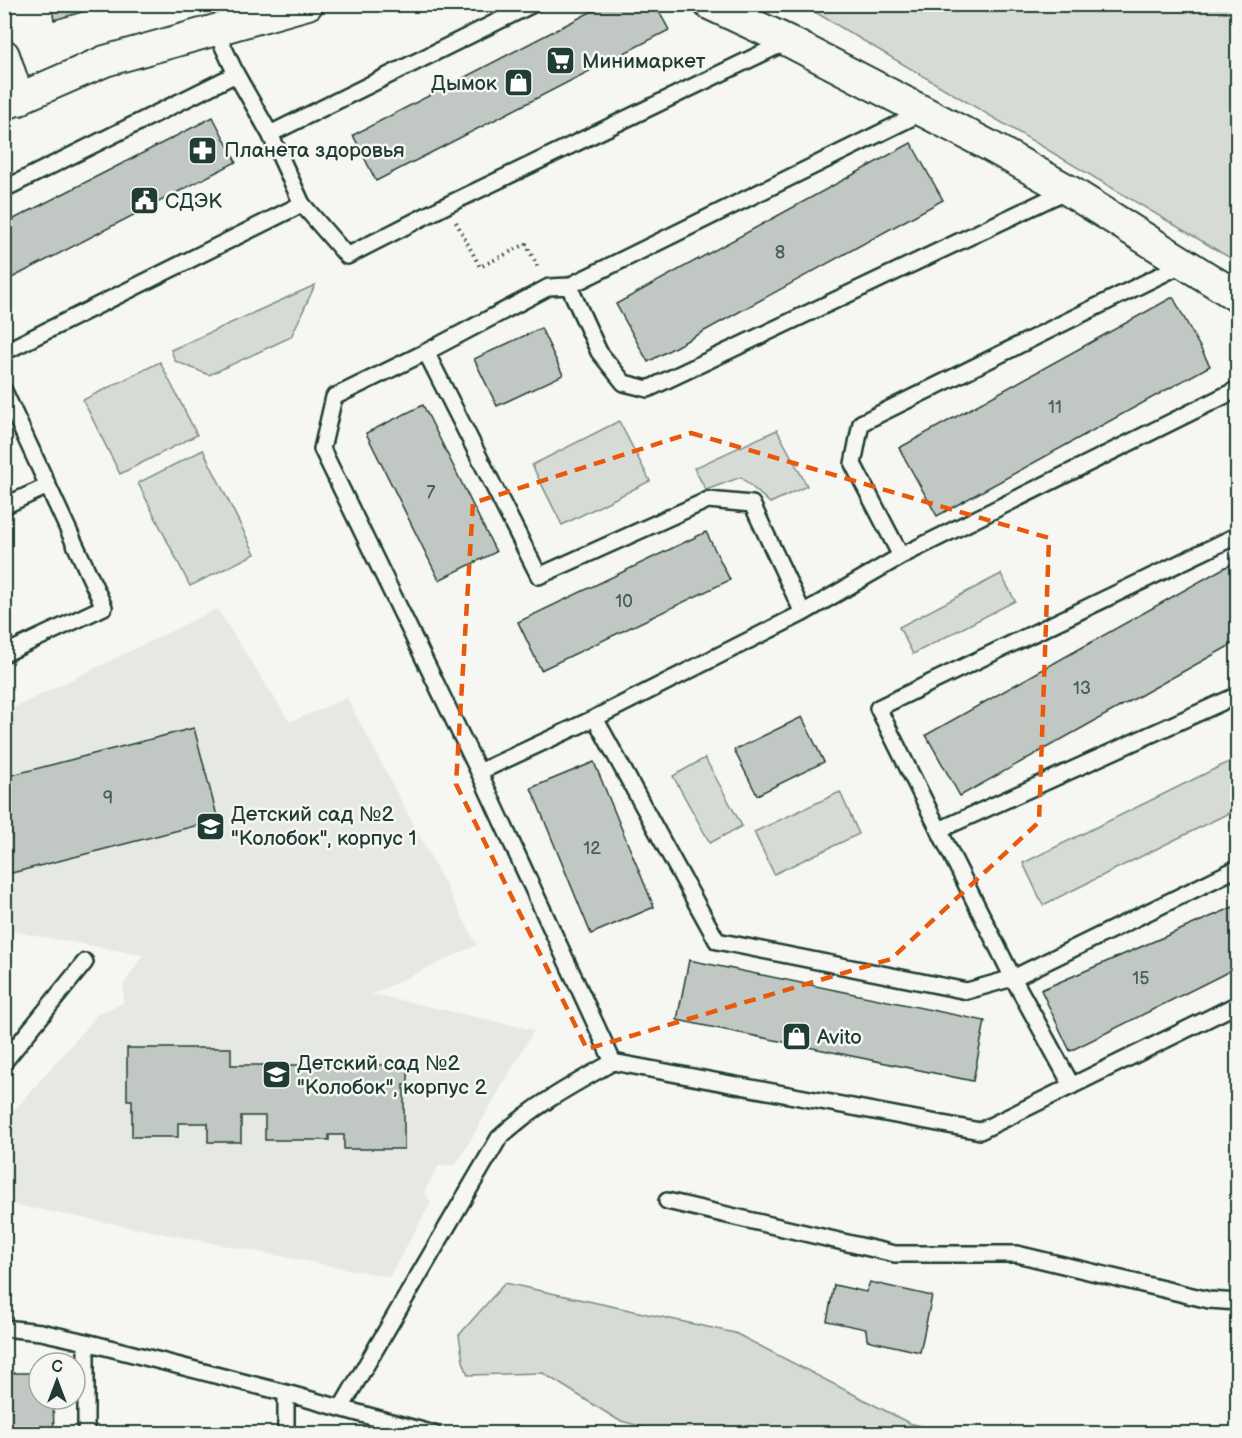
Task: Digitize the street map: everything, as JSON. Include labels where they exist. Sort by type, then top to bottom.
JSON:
[{"type":"street","points":[[4,55],[12,103],[105,61],[309,4]]},
{"type":"street","points":[[709,4],[788,41],[1068,190],[1238,297]]},
{"type":"lane","points":[[270,134],[533,4]]},
{"type":"lane","points":[[215,29],[236,74],[270,134],[302,204],[347,256],[447,205],[788,41]]},
{"type":"lane","points":[[4,189],[236,74]]},
{"type":"lane","points":[[613,1062],[479,772],[322,449],[334,397],[426,352],[549,287],[569,286],[923,112]]},
{"type":"lane","points":[[569,286],[600,352],[624,383],[648,389],[1068,190]]},
{"type":"lane","points":[[4,352],[302,204]]},
{"type":"lane","points":[[902,556],[852,464],[861,423],[1185,263]]},
{"type":"lane","points":[[426,352],[539,576],[708,500],[752,504],[803,613]]},
{"type":"lane","points":[[479,772],[595,718],[803,613],[902,556],[1238,389]]},
{"type":"lane","points":[[4,391],[104,607],[4,654]]},
{"type":"lane","points":[[4,506],[48,486]]},
{"type":"lane","points":[[1072,1086],[1013,978],[878,708],[1238,535]]},
{"type":"lane","points":[[939,830],[1238,695]]},
{"type":"lane","points":[[595,718],[717,941],[967,991],[1013,978],[1238,868]]},
{"type":"lane","points":[[4,1062],[85,962]]},
{"type":"lane","points":[[341,1408],[499,1138],[519,1119],[557,1093],[613,1062],[980,1131],[1238,1005]]},
{"type":"lane","points":[[667,1201],[895,1254],[1017,1254],[1209,1300],[1238,1302]]},
{"type":"lane","points":[[4,1328],[41,1332],[86,1342],[286,1393],[434,1434]]},
{"type":"lane","points":[[86,1342],[86,1434]]},
{"type":"lane","points":[[286,1393],[286,1434]]},
{"type":"path","points":[[447,205],[480,267],[526,244],[549,287]]},
{"type":"highlighted area","points":[[691,433],[1049,538],[1039,822],[891,959],[587,1049],[456,784],[473,503]]},
{"type":"shaded area","points":[[803,5],[1237,5],[1237,262]]},
{"type":"shaded area","points":[[315,285],[291,337],[209,375],[175,361],[171,350]]},
{"type":"shaded area","points":[[160,362],[197,435],[120,474],[83,400]]},
{"type":"shaded area","points":[[619,421],[650,481],[562,525],[532,465]]},
{"type":"shaded area","points":[[777,430],[807,486],[770,503],[741,477],[706,490],[694,468]]},
{"type":"shaded area","points":[[203,450],[255,554],[190,586],[138,483]]},
{"type":"shaded area","points":[[1001,574],[1015,601],[913,654],[899,627]]},
{"type":"shaded area","points":[[217,609],[290,722],[347,698],[477,945],[372,994],[534,1030],[456,1165],[439,1166],[424,1192],[431,1203],[389,1277],[5,1203],[5,1121],[99,1013],[123,1003],[124,984],[143,955],[5,930],[5,712]]},
{"type":"shaded area","points":[[705,758],[742,826],[710,843],[673,776]]},
{"type":"shaded area","points":[[1237,758],[1237,809],[1043,905],[1023,863]]},
{"type":"shaded area","points":[[840,792],[859,834],[774,874],[754,832]]},
{"type":"shaded area","points":[[505,1283],[735,1333],[909,1423],[950,1433],[664,1433],[618,1420],[543,1373],[468,1375],[463,1361],[459,1335]]},
{"type":"building","points":[[51,4],[110,4],[54,20]]},
{"type":"building","points":[[606,4],[655,4],[669,30],[376,181],[353,135]]},
{"type":"building","points":[[213,117],[236,162],[4,282],[4,224]]},
{"type":"building","points":[[911,143],[943,200],[648,362],[616,304]]},
{"type":"building","points":[[1173,297],[1210,366],[937,516],[899,448]]},
{"type":"building","points":[[541,328],[563,375],[497,406],[474,359]]},
{"type":"building","points":[[423,405],[496,552],[439,580],[366,433]]},
{"type":"building","points":[[706,532],[730,580],[541,670],[518,622]]},
{"type":"building","points":[[1238,560],[1238,641],[960,796],[926,735]]},
{"type":"building","points":[[802,717],[824,762],[757,795],[734,750]]},
{"type":"building","points":[[194,728],[218,820],[4,875],[4,777]]},
{"type":"building","points":[[594,762],[654,907],[591,934],[531,788]]},
{"type":"building","points":[[1238,905],[1238,967],[1070,1051],[1041,990]]},
{"type":"building","points":[[689,960],[985,1021],[973,1081],[677,1020]]},
{"type":"building","points":[[127,1048],[231,1048],[231,1065],[408,1065],[408,1085],[404,1085],[404,1149],[344,1149],[344,1135],[329,1135],[329,1140],[265,1140],[265,1116],[241,1116],[241,1142],[208,1142],[208,1123],[178,1123],[178,1137],[132,1137],[132,1100],[127,1100]]},
{"type":"building","points":[[870,1282],[932,1296],[920,1352],[867,1340],[866,1329],[827,1321],[834,1285],[866,1292]]},
{"type":"building","points":[[4,1373],[27,1373],[27,1411],[53,1411],[54,1434],[4,1434]]},
{"type":"building","points":[[142,1432],[240,1432],[240,1434],[142,1434]]},
{"type":"place","name":"Минимаркет","points":[[561,61]]},
{"type":"place","name":"Дымок","points":[[518,83]]},
{"type":"place","name":"Планета здоровья","points":[[203,150]]},
{"type":"place","name":"СДЭК","points":[[144,201]]},
{"type":"place","name":"Детский сад №2 \"Колобок\", корпус 1","points":[[210,826]]},
{"type":"place","name":"Avito","points":[[796,1037]]},
{"type":"place","name":"Детский сад №2 \"Колобок\", корпус 2","points":[[276,1075]]}]
